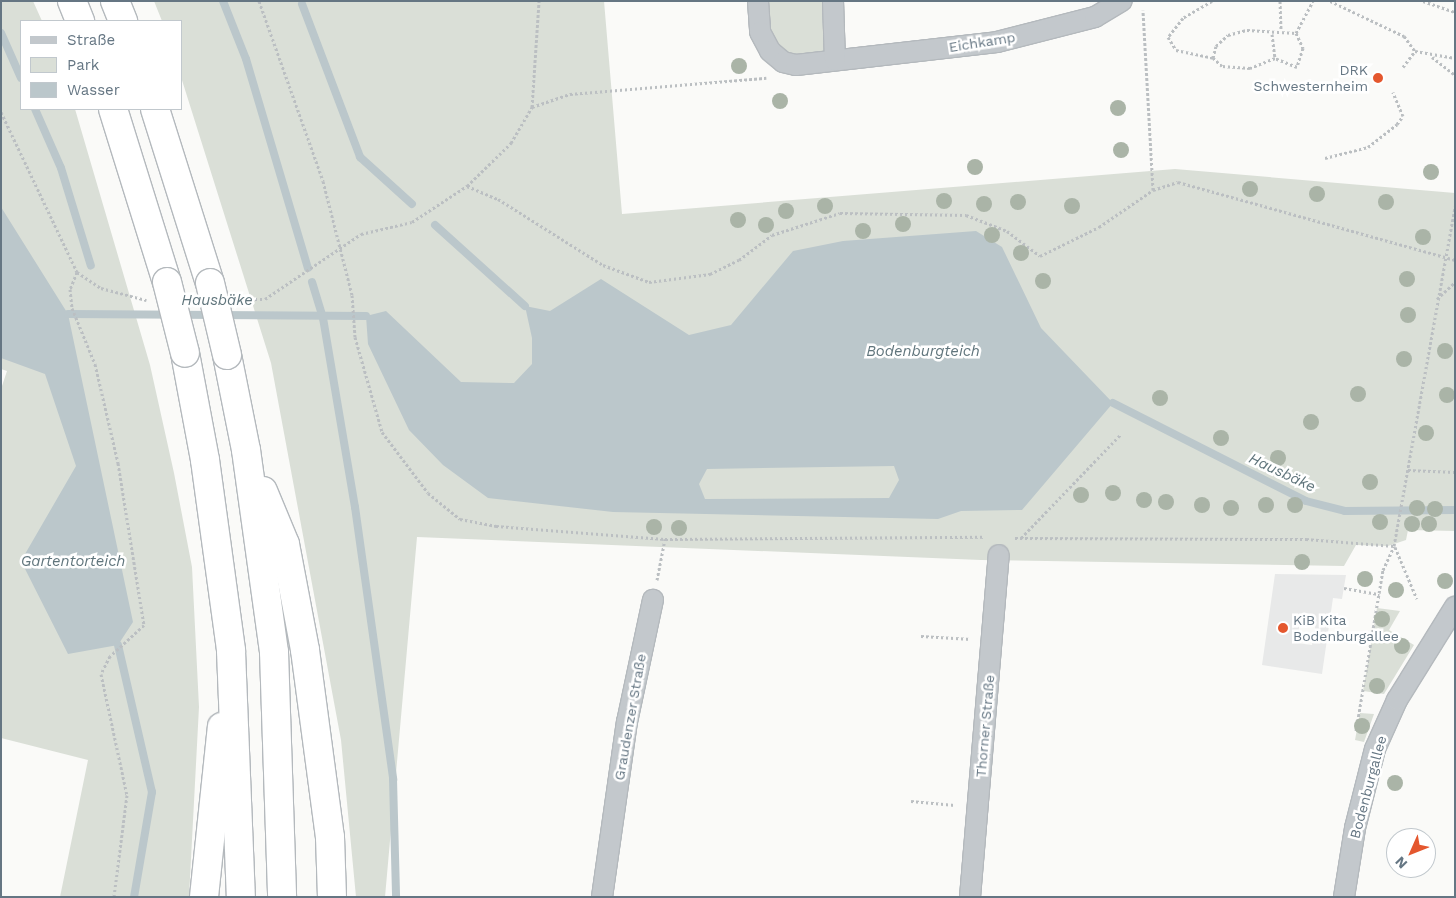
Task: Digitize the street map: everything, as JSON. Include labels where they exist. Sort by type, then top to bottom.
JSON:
[{"type":"highway","points":[[72,1],[80,20]]},
{"type":"highway","points":[[115,1],[123,20]]},
{"type":"highway","points":[[113,110],[167,282],[184,353],[205,460],[232,651],[241,897]]},
{"type":"highway","points":[[155,110],[210,283],[246,450],[274,652],[282,897]]},
{"type":"highway","points":[[246,450],[285,544],[318,741],[332,897]]},
{"type":"highway","points":[[204,897],[232,651]]},
{"type":"street","points":[[758,1],[760,32],[783,62]]},
{"type":"street","points":[[832,1],[835,60]]},
{"type":"street","name":"Eichkamp","points":[[783,62],[835,60],[997,42],[1095,17],[1131,4]]},
{"type":"street","name":"Thorner Straße","points":[[970,897],[999,543]]},
{"type":"street","name":"Graudenzer Straße","points":[[602,897],[627,722],[653,600]]},
{"type":"street","name":"Bodenburgallee","points":[[1344,897],[1355,828],[1375,749],[1396,700],[1455,607]]},
{"type":"path","points":[[259,1],[323,181],[352,295],[355,337],[382,432],[428,492],[460,518],[496,526],[665,539],[999,543],[1021,538],[1306,539],[1394,546]]},
{"type":"path","points":[[339,247],[360,234],[412,222],[467,186],[511,143],[532,107],[539,1]]},
{"type":"path","points":[[1212,1],[1183,18],[1168,37],[1176,50],[1213,58],[1222,66],[1250,68],[1275,58],[1297,67],[1303,48],[1296,33]]},
{"type":"path","points":[[1280,1],[1281,30]]},
{"type":"path","points":[[1296,33],[1314,1]]},
{"type":"path","points":[[1330,1],[1404,36],[1415,51],[1432,56],[1455,58]]},
{"type":"path","points":[[1422,1],[1455,12]]},
{"type":"path","points":[[1131,4],[1152,190]]},
{"type":"path","points":[[1213,58],[1216,46],[1228,35],[1247,30],[1272,34],[1281,30],[1296,33]]},
{"type":"path","points":[[1272,34],[1275,58]]},
{"type":"path","points":[[1403,67],[1415,51]]},
{"type":"path","points":[[1432,56],[1455,75]]},
{"type":"path","points":[[532,107],[570,94],[764,80],[783,62]]},
{"type":"path","points":[[1325,158],[1368,147],[1397,124],[1403,116],[1393,92]]},
{"type":"path","points":[[1,112],[77,272],[70,289],[72,308],[83,332],[118,463],[144,625],[129,642],[110,656],[101,674],[102,693],[127,795],[114,897]]},
{"type":"path","points":[[467,186],[498,199],[603,264],[649,282],[710,274],[739,260],[772,235],[840,213],[966,215],[1007,231],[1040,256],[1099,227],[1152,190],[1178,182],[1455,260]]},
{"type":"path","points":[[1355,740],[1379,594],[1398,534],[1444,258],[1455,206]]},
{"type":"path","points":[[1437,300],[1455,282]]},
{"type":"path","points":[[1021,538],[1121,434]]},
{"type":"path","points":[[1408,470],[1455,472]]},
{"type":"path","points":[[653,600],[665,539]]},
{"type":"path","points":[[1394,546],[1417,599]]},
{"type":"path","points":[[1344,588],[1379,594]]},
{"type":"path","points":[[921,636],[992,640]]},
{"type":"path","points":[[911,801],[978,808]]},
{"type":"shaded area","name":"KiB Kita Bodenburgallee","points":[[1275,574],[1346,575],[1342,599],[1333,598],[1322,674],[1262,665]],"holes":[[[1300,620],[1316,622],[1312,645],[1297,643]]]},
{"type":"green space","points":[[1,1],[33,1],[42,20],[20,20],[20,110],[75,110],[150,365],[174,473],[192,567],[199,707],[189,897],[60,897],[88,760],[1,738],[1,389],[7,371],[1,369]]},
{"type":"green space","points":[[154,1],[604,1],[622,214],[1175,169],[1455,193],[1455,531],[1408,530],[1406,540],[1388,546],[1356,545],[1344,566],[981,560],[417,537],[385,897],[356,897],[341,740],[271,363],[182,80],[182,20],[162,20]]},
{"type":"green space","points":[[758,1],[833,1],[835,60],[783,62]]},
{"type":"green space","points":[[1377,608],[1400,611],[1389,630],[1414,645],[1384,694],[1363,691]]},
{"type":"green space","points":[[1360,713],[1374,714],[1364,742],[1355,740]]},
{"type":"water","name":"Gartentorteich","points":[[1,207],[68,314],[133,622],[118,645],[68,654],[21,561],[76,466],[45,374],[1,358]]},
{"type":"water","name":"Bodenburgteich","points":[[976,231],[1002,247],[1041,328],[1113,403],[1022,510],[961,511],[938,519],[613,512],[488,498],[443,465],[409,430],[368,344],[366,316],[386,311],[461,382],[514,383],[532,364],[532,338],[525,306],[550,311],[601,279],[689,335],[731,325],[793,251],[843,241]],"holes":[[[894,466],[899,480],[889,498],[705,499],[699,484],[707,469]]]},
{"type":"waterway","points":[[223,1],[246,59],[308,268]]},
{"type":"waterway","points":[[302,4],[360,157],[412,204]]},
{"type":"waterway","points":[[1,33],[20,76]]},
{"type":"waterway","points":[[35,110],[61,168],[91,266]]},
{"type":"waterway","points":[[435,225],[525,306]]},
{"type":"waterway","points":[[312,282],[323,318],[355,507],[393,779],[396,897]]},
{"type":"waterway","name":"Hausbäke","points":[[68,314],[366,316]]},
{"type":"waterway","name":"Hausbäke","points":[[1113,403],[1306,501],[1345,511],[1455,510]]},
{"type":"waterway","points":[[118,645],[152,792],[134,897]]},
{"type":"place","name":"DRK Schwesternheim","points":[[1378,78]]},
{"type":"place","name":"KiB Kita Bodenburgallee","points":[[1283,628]]}]
